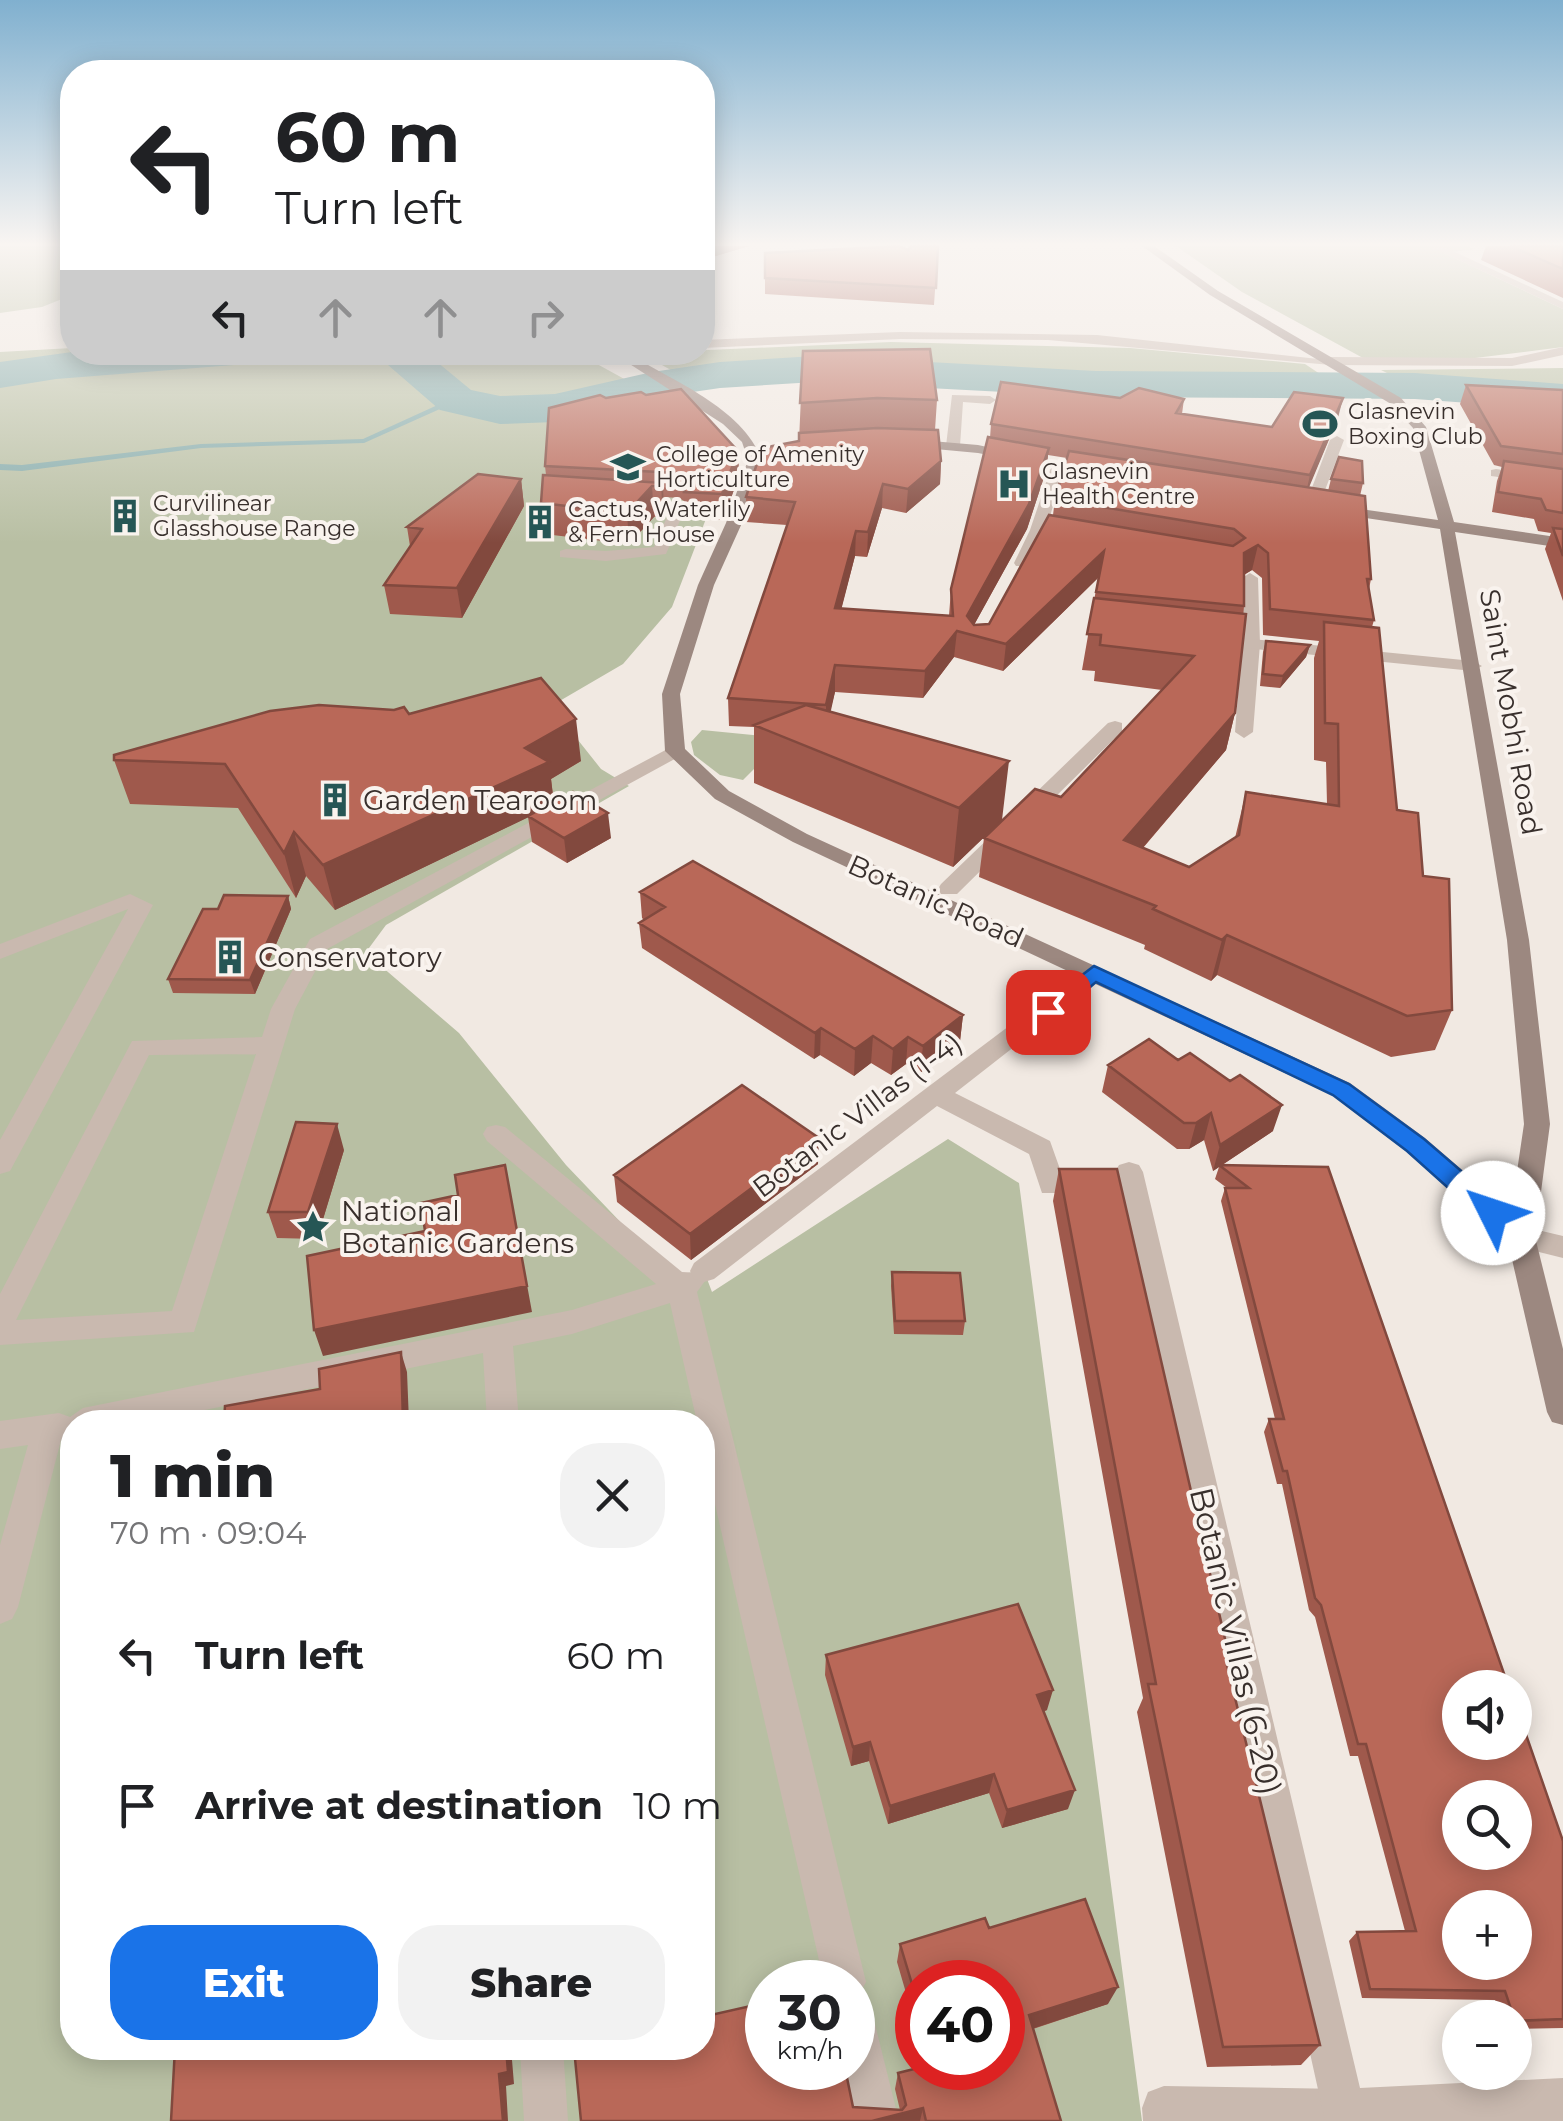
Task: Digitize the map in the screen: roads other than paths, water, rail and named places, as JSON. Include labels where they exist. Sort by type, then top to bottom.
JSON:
[{"type":"street","points":[[1153,345],[1331,361],[1500,363],[1563,351]]},
{"type":"street","points":[[1303,345],[1331,361]]},
{"type":"street","name":"Saint Mobhi Road","points":[[1331,361],[1408,412],[1419,428],[1447,526],[1518,940],[1537,1124],[1521,1237]]},
{"type":"street","points":[[0,1332],[184,1324],[270,1045],[283,1009],[318,944],[675,751],[671,694],[706,585],[759,451],[728,421],[636,365]]},
{"type":"street","points":[[953,446],[957,398],[990,400]]},
{"type":"street","points":[[1312,506],[1337,440]]},
{"type":"street","points":[[892,443],[953,446],[1110,474]]},
{"type":"street","points":[[1018,571],[1043,531],[1058,465]]},
{"type":"street","points":[[1496,473],[1563,482]]},
{"type":"street","points":[[566,554],[606,556],[660,551],[680,506],[624,503]]},
{"type":"street","points":[[1295,504],[1563,544]]},
{"type":"street","points":[[1244,732],[1251,644],[1250,578]]},
{"type":"street","points":[[1185,636],[1473,666]]},
{"type":"street","points":[[949,888],[1115,727]]},
{"type":"street","name":"Botanic Road","points":[[675,751],[722,796],[800,838],[1341,1090],[1416,1145],[1521,1237]]},
{"type":"street","points":[[0,952],[130,902],[142,906],[0,1164]]},
{"type":"street","name":"Botanic Villas (1-4)","points":[[140,1410],[572,1322],[692,1279],[1094,973]]},
{"type":"street","points":[[0,1323],[142,1046],[270,1045]]},
{"type":"street","points":[[939,1094],[1041,1148],[1052,1186]]},
{"type":"street","points":[[496,1134],[692,1279],[839,1960]]},
{"type":"street","name":"Botanic Villas (6-20)","points":[[1129,1172],[1343,2111]]},
{"type":"street","points":[[1563,1247],[1521,1237],[1563,1412]]},
{"type":"street","points":[[497,1335],[501,1410]]},
{"type":"street","points":[[0,1435],[60,1427],[0,1607]]},
{"type":"street","points":[[543,2060],[546,2121]]},
{"type":"street","points":[[870,2090],[877,2121]]},
{"type":"street","points":[[1165,2121],[1164,2108],[1343,2111],[1563,2100]]},
{"type":"waterway","points":[[0,375],[69,365]]},
{"type":"waterway","points":[[415,365],[456,400],[500,410],[555,408],[652,385],[720,375],[815,369],[1096,384],[1415,386],[1563,397]]},
{"type":"waterway","points":[[0,467],[22,468],[201,446],[364,441],[456,400]]},
{"type":"place","name":"Glasnevin Boxing Club","points":[[1320,424]]},
{"type":"place","name":"College of Amenity Horticulture","points":[[628,467]]},
{"type":"place","name":"Glasnevin Health Centre","points":[[1014,484]]},
{"type":"place","name":"Curvilinear Glasshouse Range","points":[[125,516]]},
{"type":"place","name":"Cactus, Waterlily & Fern House","points":[[540,522]]},
{"type":"place","name":"Garden Tearoom","points":[[335,800]]},
{"type":"place","name":"Conservatory","points":[[230,957]]},
{"type":"place","name":"National Botanic Gardens","points":[[313,1227]]}]
